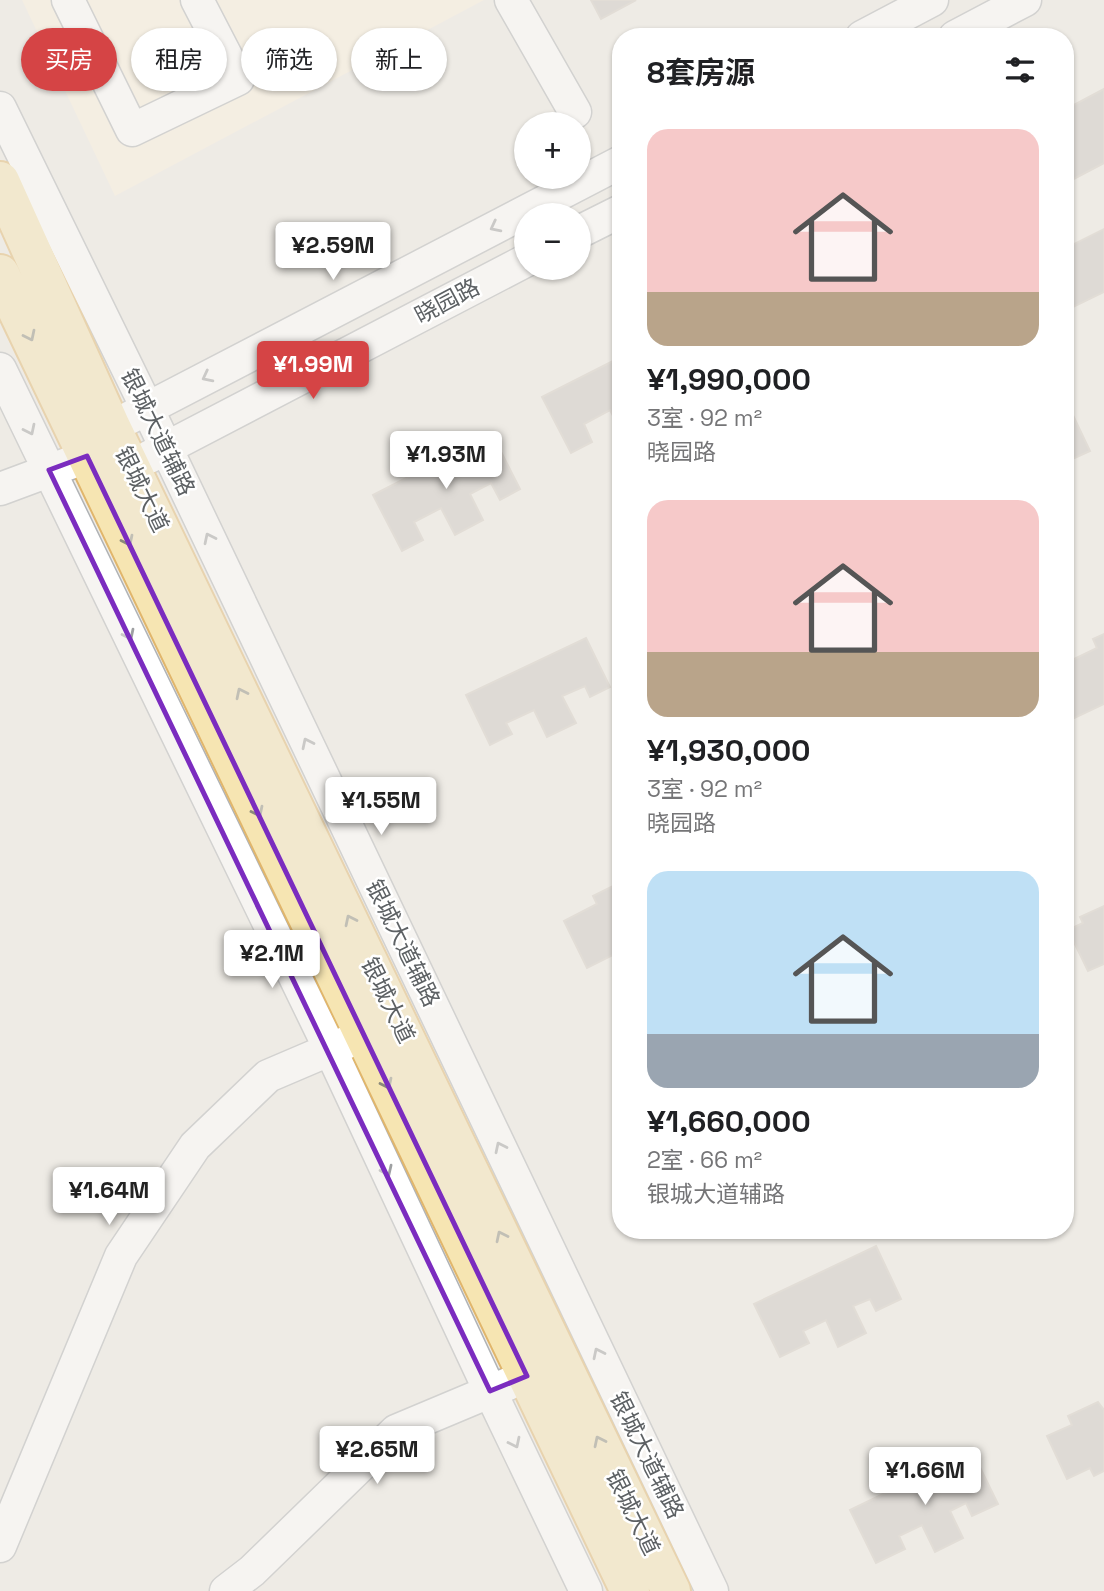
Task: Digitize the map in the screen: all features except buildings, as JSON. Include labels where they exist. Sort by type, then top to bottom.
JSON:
[{"type":"main road","name":"银城大道","points":[[0,181],[111,427],[671,1591]]},
{"type":"main road","name":"银城大道","points":[[0,274],[87,456],[347,1042],[527,1376],[631,1591]]},
{"type":"street","points":[[68,0],[132,130],[237,79],[197,0]]},
{"type":"street","points":[[511,0],[575,112]]},
{"type":"street","points":[[879,28],[932,0]]},
{"type":"street","points":[[972,28],[1025,0]]},
{"type":"street","name":"银城大道辅路","points":[[0,108],[147,408],[712,1591]]},
{"type":"street","name":"晓园路","points":[[87,456],[111,427],[612,167]]},
{"type":"street","points":[[591,226],[612,216]]},
{"type":"street","name":"晓园路","points":[[132,466],[514,267]]},
{"type":"street","points":[[0,369],[49,470],[347,1042],[490,1391],[586,1591]]},
{"type":"street","points":[[0,489],[87,456],[132,466]]},
{"type":"street","points":[[0,1546],[121,1256],[195,1146],[268,1076],[347,1042]]},
{"type":"street","points":[[226,1591],[252,1571],[396,1431],[527,1376]]},
{"type":"street","points":[[0,1478],[16,1509]]},
{"type":"highlighted area","points":[[87,456],[527,1376],[490,1391],[49,470]]},
{"type":"shaded area","points":[[22,0],[484,0],[431,28],[351,28],[351,71],[337,78],[337,28],[241,28],[241,91],[313,91],[115,196],[65,91],[117,91],[117,28],[35,28]]}]
